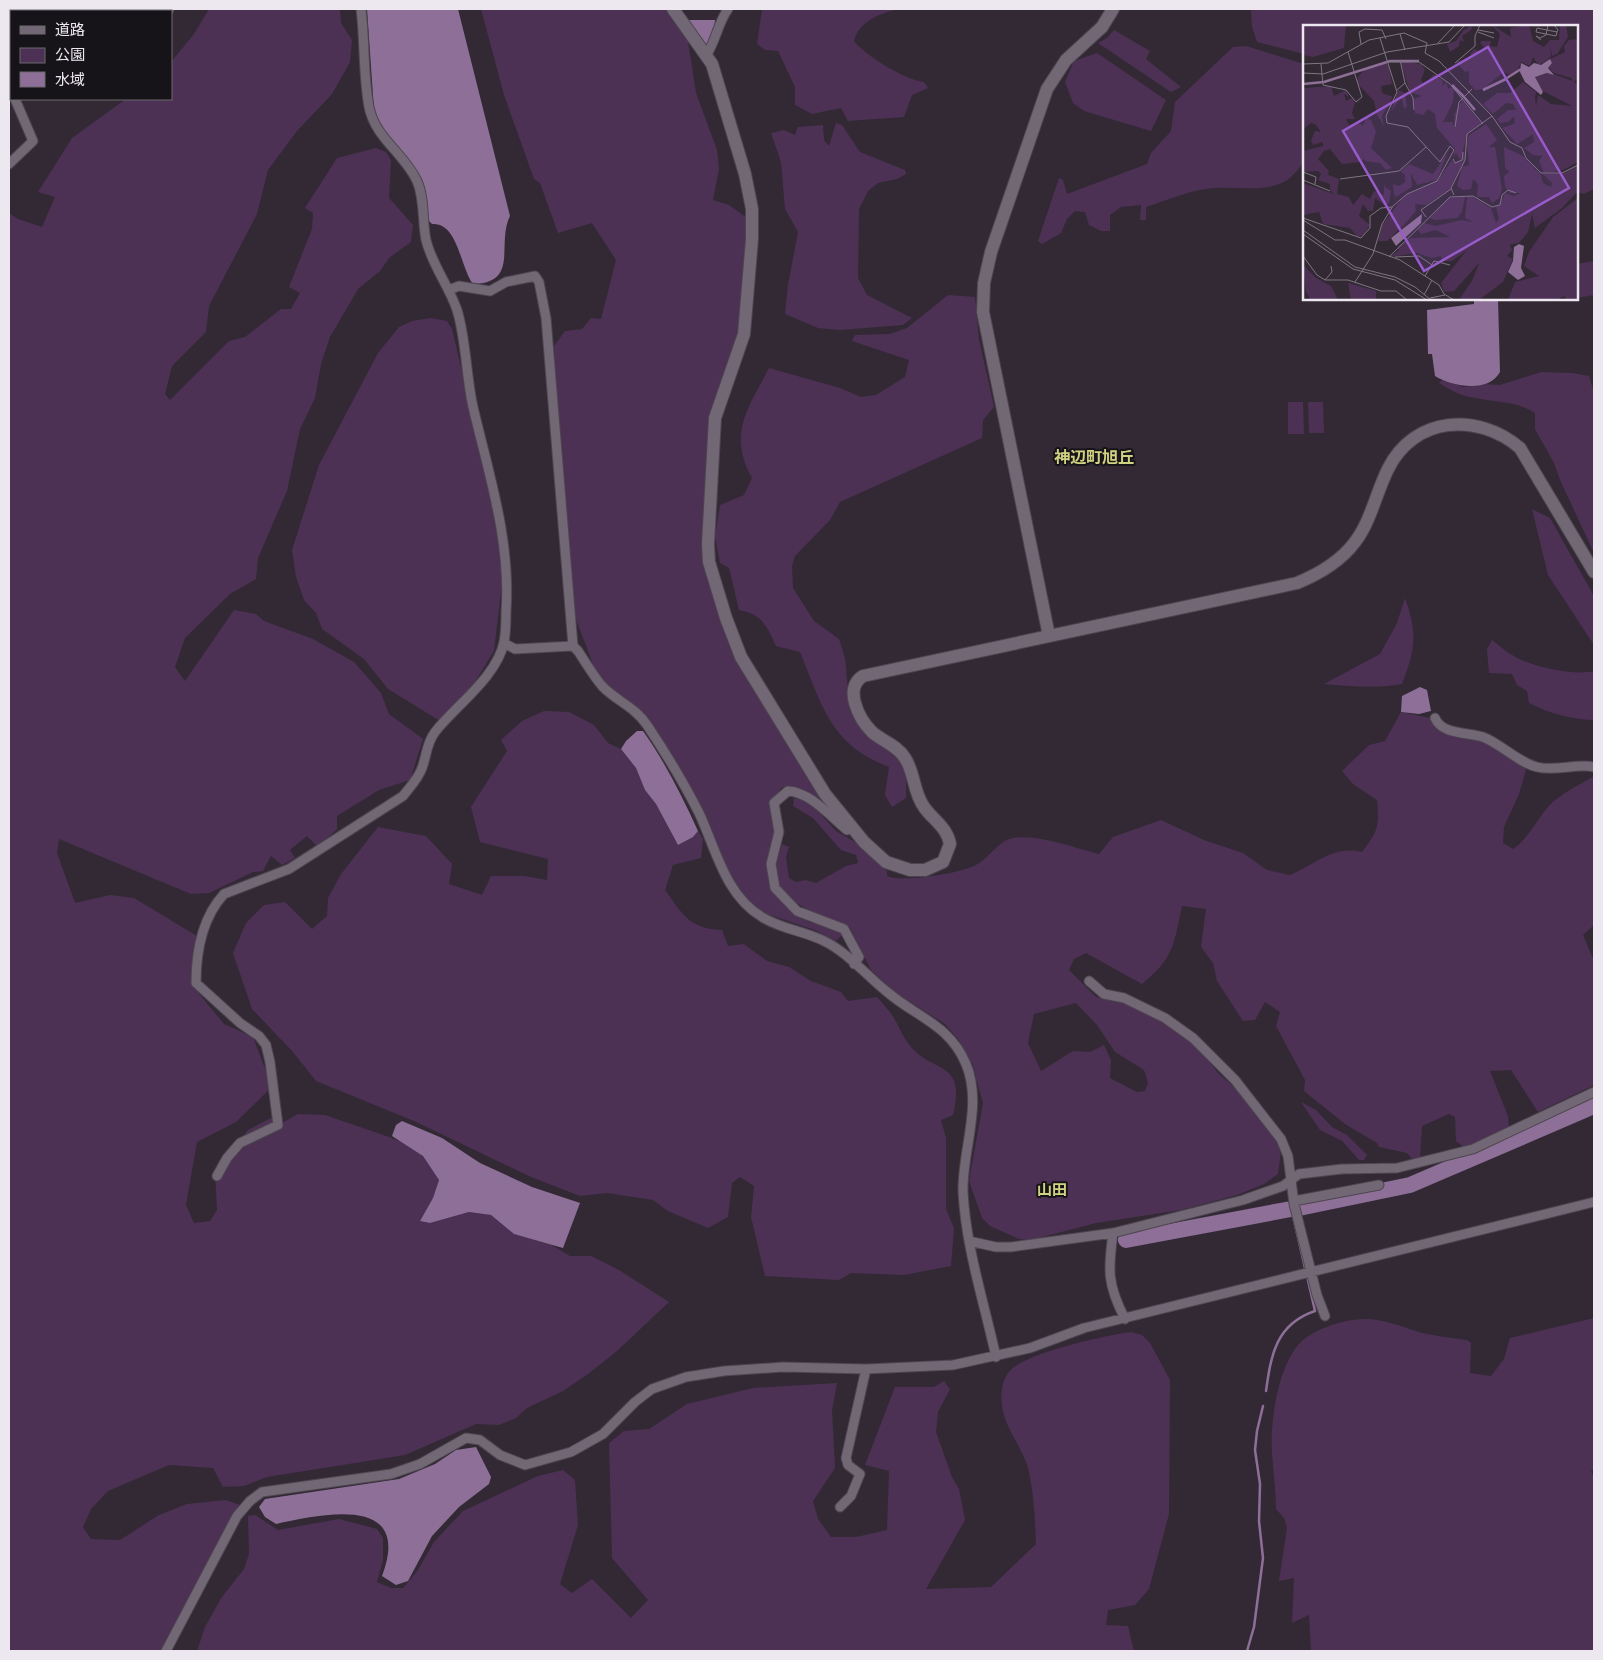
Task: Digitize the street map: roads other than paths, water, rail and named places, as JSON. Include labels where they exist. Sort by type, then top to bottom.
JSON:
[{"type":"street","points":[[217,1176],[227,1158],[240,1143],[278,1125],[266,1045],[259,1036],[240,1023],[196,982],[196,962],[202,932],[216,902],[224,894],[288,869],[403,796],[417,779],[422,767],[426,746],[435,732],[472,695],[498,657],[504,643],[507,573],[502,527],[496,494],[473,406],[458,313],[450,290],[431,255],[426,239],[417,181],[384,141],[369,108],[361,9]]},
{"type":"street","points":[[673,9],[707,54],[718,78],[745,174],[752,209],[752,239],[744,334],[716,418],[708,544],[709,562],[726,618],[741,657],[825,794],[864,842],[886,862],[910,870],[925,870],[942,862],[950,844],[945,829],[924,808],[916,794],[906,759],[887,741],[872,732],[856,705],[852,692],[857,680],[863,676],[1288,585],[1311,577],[1328,568],[1356,542],[1388,469],[1398,453],[1413,439],[1451,424],[1462,423],[1490,430],[1520,448],[1594,572]]},
{"type":"street","points":[[707,54],[714,43],[721,19],[728,9]]},
{"type":"street","points":[[1049,636],[983,312],[984,283],[991,252],[1047,89],[1066,60],[1102,28],[1113,9]]},
{"type":"street","points":[[9,164],[33,141],[16,100]]},
{"type":"street","points":[[450,290],[459,286],[490,291],[506,282],[535,276],[539,282],[546,318],[573,646],[604,688],[646,722],[698,811],[729,883],[747,907],[777,925],[826,942],[888,993],[926,1017],[946,1034],[959,1050],[967,1067],[972,1090],[971,1120],[963,1188],[968,1241],[995,1354]]},
{"type":"street","points":[[504,643],[515,649],[573,646]]},
{"type":"street","points":[[1435,718],[1437,723],[1456,732],[1482,737],[1534,767],[1561,769],[1594,767]]},
{"type":"street","points":[[853,827],[846,830],[808,797],[797,792],[788,791],[774,803],[779,832],[771,864],[775,888],[797,911],[844,929],[858,957],[854,964]]},
{"type":"street","points":[[1089,981],[1104,994],[1124,998],[1165,1018],[1193,1038],[1236,1080],[1281,1139],[1288,1156],[1294,1205],[1325,1316]]},
{"type":"street","points":[[968,1241],[996,1247],[1011,1247],[1114,1233],[1244,1200],[1282,1186],[1299,1174],[1342,1169],[1397,1168],[1473,1149],[1594,1092]]},
{"type":"street","points":[[1294,1205],[1379,1184]]},
{"type":"street","points":[[166,1651],[237,1516],[250,1501],[262,1492],[391,1474],[420,1464],[466,1438],[480,1440],[500,1455],[518,1464],[525,1465],[571,1452],[603,1434],[635,1402],[652,1389],[686,1378],[724,1371],[783,1367],[866,1369],[954,1365],[995,1354],[1030,1348],[1084,1328],[1594,1202]]},
{"type":"street","points":[[1114,1233],[1108,1271],[1114,1295],[1125,1318]]},
{"type":"street","points":[[840,1508],[851,1496],[860,1474],[848,1464],[846,1458],[866,1369]]},
{"type":"water","points":[[367,9],[458,9],[510,216],[506,227],[502,269],[497,277],[488,282],[473,284],[448,230],[441,225],[432,224],[428,220],[423,183],[417,172],[380,127],[374,110]]},
{"type":"water","points":[[687,20],[715,20],[714,35],[706,46]]},
{"type":"water","points":[[1474,300],[1498,300],[1500,372],[1494,379],[1478,386],[1450,383],[1435,376],[1432,354],[1428,354],[1427,310],[1474,304]]},
{"type":"water","points":[[1420,687],[1427,690],[1431,711],[1419,714],[1401,712],[1402,696]]},
{"type":"water","points":[[637,731],[643,731],[659,755],[698,831],[693,837],[678,845],[656,804],[645,790],[636,768],[621,749],[626,741]]},
{"type":"water","points":[[402,1121],[442,1138],[480,1163],[532,1187],[580,1203],[563,1248],[514,1234],[491,1215],[469,1212],[430,1223],[420,1221],[433,1198],[439,1180],[423,1156],[392,1136],[396,1125]]},
{"type":"water","points":[[476,1447],[491,1477],[489,1484],[459,1507],[432,1536],[408,1581],[396,1585],[382,1576],[388,1550],[385,1532],[374,1521],[358,1516],[338,1514],[276,1524],[265,1517],[259,1507],[265,1499],[399,1479],[435,1464],[456,1450]]},
{"type":"waterway","points":[[1299,1208],[1410,1185],[1594,1106]]},
{"type":"waterway","points":[[1126,1240],[1291,1209]]},
{"type":"waterway","points":[[1293,1216],[1305,1268]]},
{"type":"waterway","points":[[1266,1391],[1270,1365],[1278,1342],[1292,1324],[1315,1311],[1307,1276]]},
{"type":"waterway","points":[[1247,1651],[1254,1627],[1263,1558],[1259,1521],[1260,1484],[1255,1450],[1263,1406]]},
{"type":"district","name":"神辺町旭丘","points":[[1094,457]]},
{"type":"district","name":"山田","points":[[1052,1190]]}]
